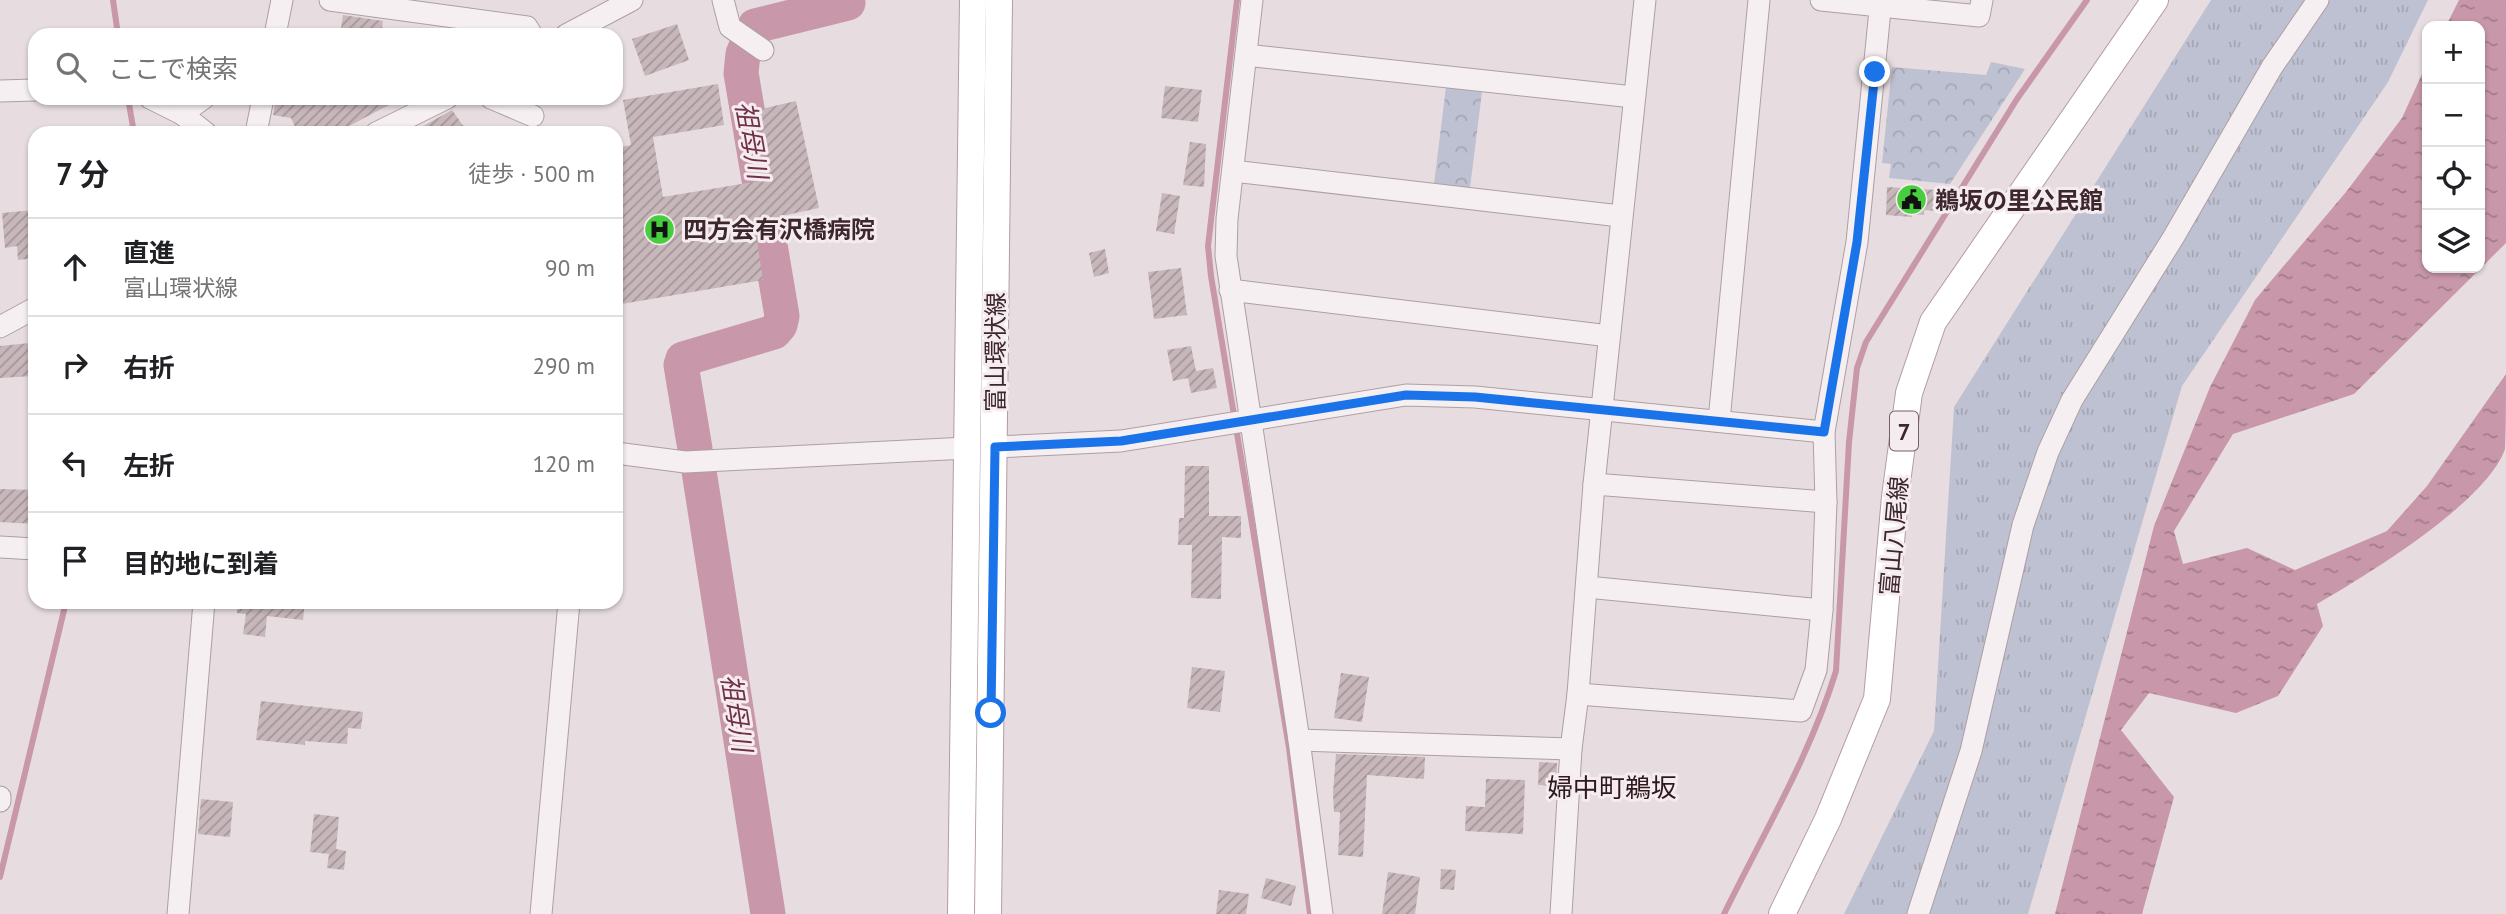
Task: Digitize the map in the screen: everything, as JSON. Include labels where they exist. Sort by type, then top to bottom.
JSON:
[{"type":"main road","name":"富山環状線","points":[[961,914],[973,0]]},
{"type":"main road","name":"富山環状線","points":[[988,914],[999,0]]},
{"type":"main road","name":"富山八尾線","points":[[1782,914],[1828,819],[1877,699],[1895,498],[1909,393],[1933,322],[2155,0]]},
{"type":"street","points":[[276,28],[282,0]]},
{"type":"street","points":[[330,0],[528,28]]},
{"type":"street","points":[[579,28],[632,0]]},
{"type":"street","points":[[723,0],[730,27],[764,50]]},
{"type":"street","points":[[1252,0],[1226,256],[1299,740],[1322,914]]},
{"type":"street","points":[[1561,914],[1571,749],[1578,694],[1594,484],[1620,216],[1645,0]]},
{"type":"street","points":[[1719,421],[1759,0]]},
{"type":"street","points":[[1821,0],[1979,16],[1982,0]]},
{"type":"street","points":[[1918,914],[1971,751],[2023,525],[2048,452],[2072,400],[2173,238],[2272,67],[2318,0]]},
{"type":"street","points":[[1578,694],[1801,711],[1816,670],[1822,610],[1826,502],[1824,432],[1857,242],[1880,4]]},
{"type":"street","points":[[1246,55],[1633,97]]},
{"type":"street","points":[[0,91],[28,90]]},
{"type":"street","points":[[164,105],[197,126]]},
{"type":"street","points":[[182,114],[194,105]]},
{"type":"street","points":[[257,126],[262,105]]},
{"type":"street","points":[[390,126],[433,105]]},
{"type":"street","points":[[507,105],[533,116]]},
{"type":"street","points":[[1233,172],[1620,216]]},
{"type":"street","points":[[1230,290],[1609,336]]},
{"type":"street","points":[[0,327],[28,312]]},
{"type":"street","points":[[995,447],[1121,441],[1406,395],[1475,397],[1824,432]]},
{"type":"street","points":[[623,454],[684,462],[968,448]]},
{"type":"street","points":[[1594,484],[1826,502]]},
{"type":"street","points":[[0,547],[28,549]]},
{"type":"street","points":[[1587,587],[1822,610]]},
{"type":"street","points":[[178,914],[203,609]]},
{"type":"street","points":[[541,914],[568,609]]},
{"type":"street","points":[[1299,740],[1571,749]]},
{"type":"green space","points":[[2211,0],[2428,0],[2388,82],[2182,386],[2028,914],[1844,914],[1934,731],[1954,407]]},
{"type":"green space","points":[[1991,62],[2025,69],[1950,184],[1889,178],[1891,164],[1882,163],[1892,67],[1986,75]]},
{"type":"green space","points":[[1446,87],[1482,92],[1470,188],[1434,184]]},
{"type":"water","points":[[2459,0],[2506,0],[2506,243],[2485,264],[2485,21],[2448,21]]},
{"type":"water","points":[[2422,74],[2422,273],[2476,273],[2354,394],[2233,434],[2174,531],[2183,564],[2247,548],[2295,570],[2387,531],[2427,486],[2506,374],[2505,449],[2494,470],[2451,514],[2394,556],[2317,604],[2323,626],[2278,696],[2236,713],[2149,693],[2121,730],[2174,797],[2142,914],[2055,914],[2154,526],[2210,387],[2255,300],[2346,192],[2402,118]]},
{"type":"building","points":[[343,15],[383,21],[382,28],[341,28]]},
{"type":"building","points":[[677,24],[689,60],[645,76],[632,39]]},
{"type":"building","points":[[718,84],[724,125],[653,137],[663,197],[772,179],[757,110],[796,101],[819,208],[754,222],[763,280],[623,304],[623,147],[631,145],[623,100]]},
{"type":"building","points":[[1165,86],[1202,90],[1198,122],[1161,118]]},
{"type":"building","points":[[275,105],[389,105],[349,126],[295,126],[291,118],[273,115]]},
{"type":"building","points":[[452,110],[463,126],[423,126]]},
{"type":"building","points":[[1190,142],[1206,144],[1204,187],[1183,185]]},
{"type":"building","name":"鵜坂の里公民館","points":[[1887,187],[1938,190],[1937,211],[1924,210],[1924,215],[1912,214],[1912,217],[1886,215]]},
{"type":"building","points":[[1162,193],[1180,196],[1174,234],[1156,231]]},
{"type":"building","points":[[28,211],[28,259],[18,260],[17,246],[5,248],[2,213]]},
{"type":"building","points":[[1105,249],[1109,273],[1094,277],[1089,253]]},
{"type":"building","points":[[1181,268],[1187,315],[1154,319],[1148,272]]},
{"type":"building","points":[[28,343],[28,376],[0,378],[0,346]]},
{"type":"building","points":[[1191,346],[1196,371],[1213,368],[1217,388],[1191,393],[1188,378],[1173,381],[1167,350]]},
{"type":"building","points":[[1185,466],[1209,466],[1209,516],[1241,516],[1241,538],[1222,537],[1221,599],[1191,598],[1192,545],[1178,545],[1179,518],[1184,518]]},
{"type":"building","points":[[0,489],[28,490],[28,524],[0,522]]},
{"type":"building","points":[[237,609],[304,609],[303,620],[267,616],[265,637],[243,634],[246,614],[237,613]]},
{"type":"building","points":[[1192,667],[1225,671],[1220,712],[1187,708]]},
{"type":"building","points":[[1341,673],[1369,677],[1362,722],[1334,718]]},
{"type":"building","points":[[261,701],[363,712],[361,729],[348,728],[347,744],[305,741],[305,745],[256,740]]},
{"type":"building","points":[[1336,754],[1425,757],[1424,779],[1367,775],[1363,857],[1338,855],[1340,812],[1334,812],[1333,793]]},
{"type":"building","points":[[1539,762],[1557,763],[1556,786],[1538,785]]},
{"type":"building","points":[[1486,779],[1525,780],[1523,834],[1465,831],[1466,806],[1485,807]]},
{"type":"building","points":[[201,799],[233,802],[230,837],[198,834]]},
{"type":"building","points":[[314,814],[339,817],[336,849],[346,851],[344,870],[327,868],[329,854],[310,852]]},
{"type":"building","points":[[1441,869],[1456,870],[1454,890],[1440,889]]},
{"type":"building","points":[[1388,872],[1420,877],[1415,914],[1382,914]]},
{"type":"building","points":[[1266,878],[1296,886],[1291,906],[1261,898]]},
{"type":"building","points":[[1219,890],[1249,894],[1246,914],[1216,914]]},
{"type":"waterway","points":[[113,0],[117,28]]},
{"type":"waterway","name":"祖母川","points":[[695,449],[681,365],[683,359],[774,332],[780,325],[782,316],[741,73],[743,54],[755,26],[848,3],[847,0]]},
{"type":"waterway","points":[[1237,0],[1208,246],[1289,748],[1310,914]]},
{"type":"waterway","points":[[1724,914],[1813,734],[1836,671],[1849,442],[1857,368],[1866,342],[2017,99],[2087,0]]},
{"type":"waterway","points":[[129,105],[133,126]]},
{"type":"waterway","name":"祖母川","points":[[699,471],[768,914]]},
{"type":"waterway","points":[[0,877],[64,609]]},
{"type":"place","name":"鵜坂の里公民館","points":[[1912,200]]},
{"type":"place","name":"四方会有沢橋病院","points":[[660,229]]},
{"type":"district","name":"婦中町鵜坂","points":[[1612,787]]},
{"type":"route","points":[[991,713],[995,447],[1121,441],[1406,395],[1475,397],[1824,432],[1857,242],[1875,72]]}]
